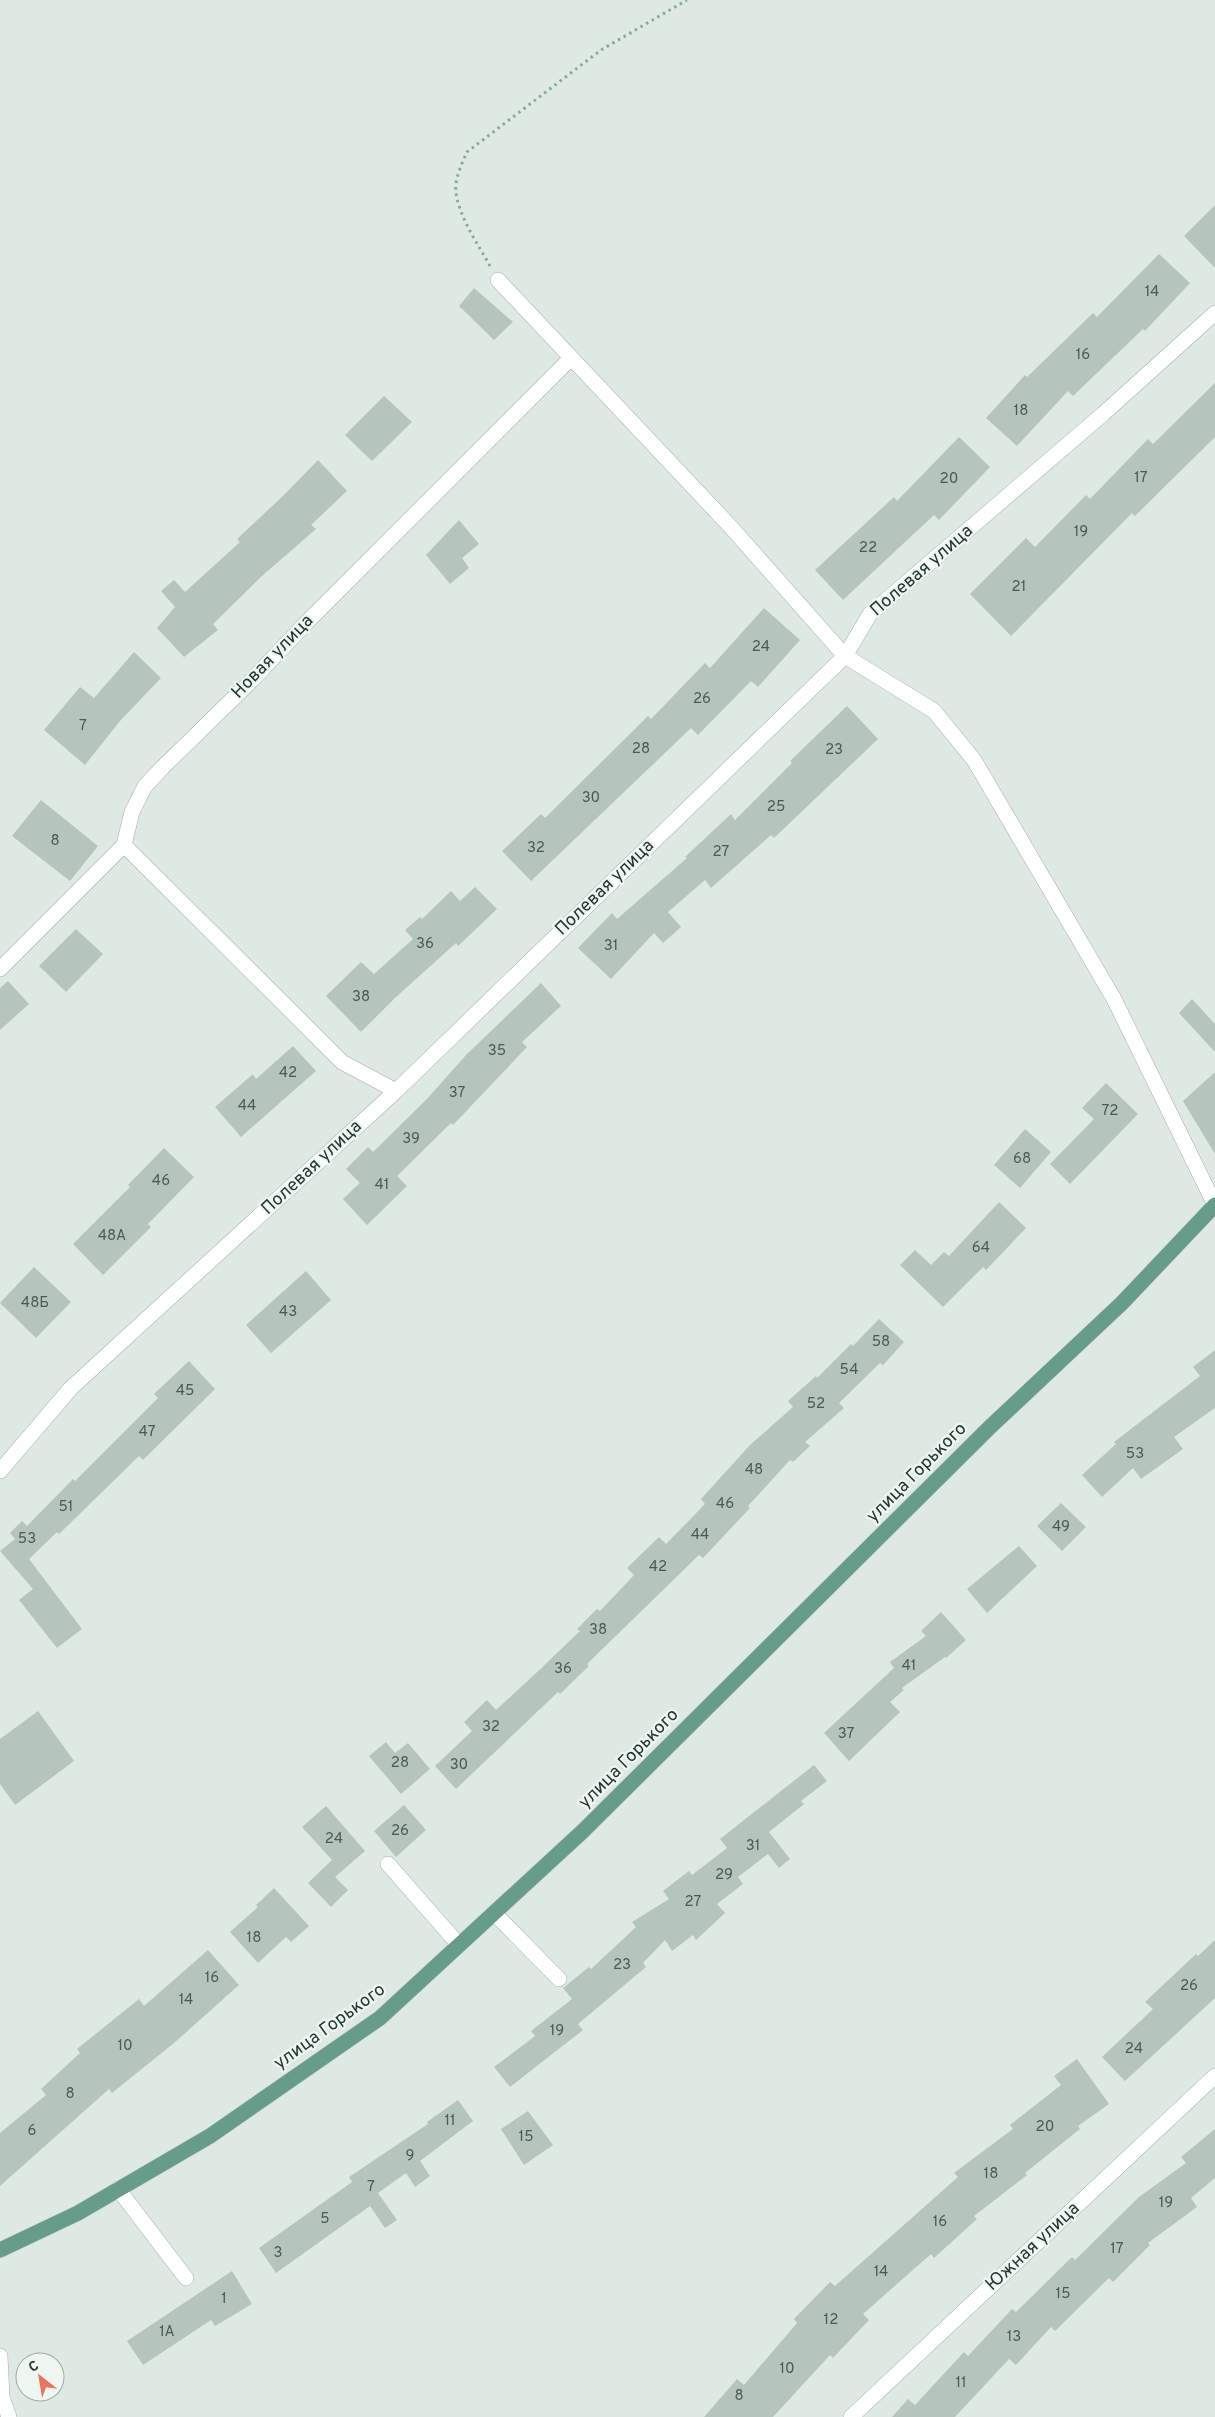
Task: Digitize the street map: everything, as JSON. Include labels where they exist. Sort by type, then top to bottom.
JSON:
[{"type":"main road","name":"улица Горького","points":[[0,2250],[78,2213],[210,2136],[380,2018],[590,1824],[989,1428],[1122,1303],[1215,1205]]},
{"type":"street","points":[[498,280],[729,525],[844,656],[934,711],[974,760],[1114,999],[1215,1205]]},
{"type":"street","name":"Полевая улица","points":[[0,1471],[71,1388],[396,1091],[844,656],[870,614],[1103,414],[1215,313]]},
{"type":"street","name":"Новая улица","points":[[124,845],[132,812],[145,786],[570,358]]},
{"type":"street","points":[[0,969],[124,845],[342,1062],[396,1091]]},
{"type":"street","points":[[388,1864],[459,1945]]},
{"type":"street","points":[[494,1914],[559,1978]]},
{"type":"street","name":"Южная улица","points":[[851,2417],[1215,2076]]},
{"type":"street","points":[[118,2189],[186,2278]]},
{"type":"street","points":[[0,2356],[2,2397],[9,2417]]},
{"type":"path","points":[[498,280],[466,222],[455,192],[467,152],[601,50],[686,0]]},
{"type":"building","points":[[1215,205],[1215,268],[1184,236]]},
{"type":"building","points":[[1159,254],[1190,283],[1145,331],[1143,329],[1073,396],[1068,391],[1017,446],[986,418],[1025,375],[1027,377],[1093,313],[1097,317]]},
{"type":"building","points":[[474,288],[513,322],[494,340],[459,306]]},
{"type":"building","points":[[1215,383],[1215,437],[1135,516],[1132,513],[1011,636],[970,594],[1026,538],[1035,547],[1086,495],[1090,499],[1148,439],[1153,444]]},
{"type":"building","points":[[384,396],[412,422],[372,461],[345,435]]},
{"type":"building","points":[[959,437],[990,467],[939,520],[934,515],[843,600],[815,570],[894,497],[897,501]]},
{"type":"building","points":[[318,460],[347,491],[311,525],[316,529],[262,576],[213,624],[218,630],[184,657],[157,628],[175,607],[161,591],[174,580],[185,592],[240,542],[237,539]]},
{"type":"building","points":[[459,520],[479,544],[462,558],[469,568],[450,584],[426,555]]},
{"type":"building","points":[[764,608],[800,640],[758,687],[751,681],[698,735],[691,728],[531,881],[502,851],[541,814],[545,818],[648,716],[651,719],[705,663],[710,668]]},
{"type":"building","points":[[134,652],[161,678],[120,721],[85,765],[44,730],[80,687],[94,698]]},
{"type":"building","points":[[847,706],[878,739],[774,838],[771,835],[711,888],[705,880],[668,912],[681,927],[663,943],[654,933],[611,979],[578,948],[612,913],[617,919],[687,858],[685,857],[731,814],[735,820],[792,763],[790,761]]},
{"type":"building","points":[[41,800],[98,846],[70,881],[12,836]]},
{"type":"building","points":[[475,887],[497,909],[458,946],[456,943],[396,997],[361,1032],[326,996],[361,962],[374,974],[413,939],[405,930],[420,917],[422,919],[451,891],[460,901]]},
{"type":"building","points":[[76,929],[103,954],[66,992],[39,966]]},
{"type":"building","points":[[8,981],[29,1004],[0,1030],[0,988]]},
{"type":"building","points":[[541,983],[561,1006],[522,1042],[527,1047],[453,1125],[451,1123],[397,1176],[407,1186],[367,1225],[343,1199],[360,1183],[346,1169],[368,1147],[373,1152],[426,1100],[466,1055]]},
{"type":"building","points":[[1192,999],[1215,1024],[1215,1052],[1179,1013]]},
{"type":"building","points":[[293,1046],[316,1071],[241,1137],[215,1107],[253,1074],[256,1079]]},
{"type":"building","points":[[1215,1072],[1215,1154],[1183,1101]]},
{"type":"building","points":[[1106,1083],[1138,1114],[1070,1184],[1050,1164],[1094,1119],[1082,1108]]},
{"type":"building","points":[[1025,1129],[1051,1152],[1020,1188],[994,1165]]},
{"type":"building","points":[[164,1148],[194,1177],[148,1224],[151,1227],[103,1275],[73,1244],[130,1187],[128,1185]]},
{"type":"building","points":[[999,1202],[1026,1228],[986,1270],[983,1267],[943,1307],[900,1265],[915,1250],[931,1265],[944,1252],[949,1256]]},
{"type":"building","points":[[34,1267],[71,1302],[36,1338],[0,1303]]},
{"type":"building","points":[[306,1271],[331,1300],[271,1353],[246,1325]]},
{"type":"building","points":[[879,1319],[904,1342],[883,1365],[880,1363],[839,1403],[844,1408],[805,1442],[810,1446],[793,1462],[790,1460],[748,1506],[750,1508],[703,1558],[699,1555],[587,1664],[589,1666],[560,1694],[558,1692],[456,1789],[435,1766],[472,1731],[464,1722],[487,1700],[496,1710],[580,1631],[577,1629],[597,1609],[600,1611],[634,1575],[627,1568],[659,1537],[666,1544],[705,1504],[701,1499],[750,1445],[793,1407],[788,1401],[816,1376],[817,1378],[851,1344],[853,1346]]},
{"type":"building","points":[[1215,1350],[1215,1408],[1174,1437],[1183,1449],[1141,1479],[1133,1468],[1102,1497],[1082,1475],[1116,1444],[1114,1442],[1200,1376],[1193,1367]]},
{"type":"building","points":[[189,1361],[215,1389],[143,1460],[139,1456],[59,1534],[57,1532],[29,1559],[82,1629],[57,1648],[19,1600],[33,1589],[0,1551],[15,1539],[10,1533],[22,1521],[27,1526],[73,1479],[75,1481],[158,1398],[154,1394]]},
{"type":"building","points":[[1061,1503],[1086,1527],[1062,1551],[1037,1526]]},
{"type":"building","points":[[1019,1546],[1037,1566],[987,1613],[967,1589]]},
{"type":"building","points":[[941,1612],[966,1640],[946,1658],[902,1688],[904,1690],[890,1702],[900,1712],[849,1761],[824,1733],[894,1668],[890,1662],[926,1636],[921,1631]]},
{"type":"building","points":[[38,1711],[74,1761],[15,1805],[0,1784],[0,1739]]},
{"type":"building","points":[[386,1742],[395,1753],[408,1743],[430,1769],[401,1794],[369,1756]]},
{"type":"building","points":[[814,1765],[827,1781],[801,1801],[804,1804],[769,1832],[790,1859],[779,1868],[768,1854],[738,1877],[743,1884],[717,1904],[725,1913],[696,1940],[693,1935],[672,1951],[665,1940],[643,1963],[646,1967],[578,2024],[583,2030],[510,2087],[494,2067],[535,2036],[531,2031],[572,1999],[563,1988],[589,1967],[591,1969],[636,1927],[632,1922],[669,1899],[663,1891],[689,1871],[692,1875],[727,1848],[720,1839]]},
{"type":"building","points":[[404,1805],[426,1830],[396,1857],[374,1831]]},
{"type":"building","points":[[326,1806],[365,1851],[335,1877],[348,1890],[331,1907],[308,1883],[332,1860],[302,1827]]},
{"type":"building","points":[[274,1888],[309,1926],[291,1942],[286,1937],[258,1963],[230,1932],[258,1907],[256,1905]]},
{"type":"building","points":[[1215,1940],[1215,1998],[1125,2081],[1102,2057],[1153,2009],[1145,2002],[1196,1954],[1198,1956]]},
{"type":"building","points":[[208,1950],[239,1985],[174,2043],[112,2093],[109,2089],[0,2186],[0,2133],[46,2095],[41,2089],[80,2053],[77,2049],[139,1999],[144,2006]]},
{"type":"building","points":[[1077,2059],[1109,2104],[1078,2126],[1080,2129],[1025,2173],[1027,2175],[974,2216],[977,2219],[934,2258],[931,2254],[863,2314],[869,2320],[833,2358],[830,2355],[773,2417],[704,2417],[737,2379],[744,2385],[797,2323],[794,2319],[830,2282],[835,2286],[958,2177],[954,2173],[1013,2129],[1010,2125],[1061,2085],[1054,2076]]},
{"type":"building","points":[[458,2100],[473,2121],[420,2161],[430,2176],[415,2187],[406,2173],[378,2193],[397,2220],[385,2228],[370,2206],[276,2273],[259,2248],[352,2182],[349,2177],[428,2124],[427,2122]]},
{"type":"building","points":[[528,2111],[553,2145],[524,2165],[501,2129]]},
{"type":"building","points":[[1215,2129],[1215,2178],[1191,2198],[1197,2207],[1148,2243],[1150,2245],[1113,2282],[1109,2278],[1055,2331],[1051,2327],[1016,2365],[1009,2359],[955,2417],[892,2417],[908,2399],[915,2405],[964,2352],[968,2356],[1012,2309],[1016,2312],[1072,2257],[1075,2260],[1139,2197],[1186,2163],[1181,2157]]},
{"type":"building","points":[[232,2271],[252,2304],[215,2326],[211,2320],[143,2365],[127,2341]]}]
